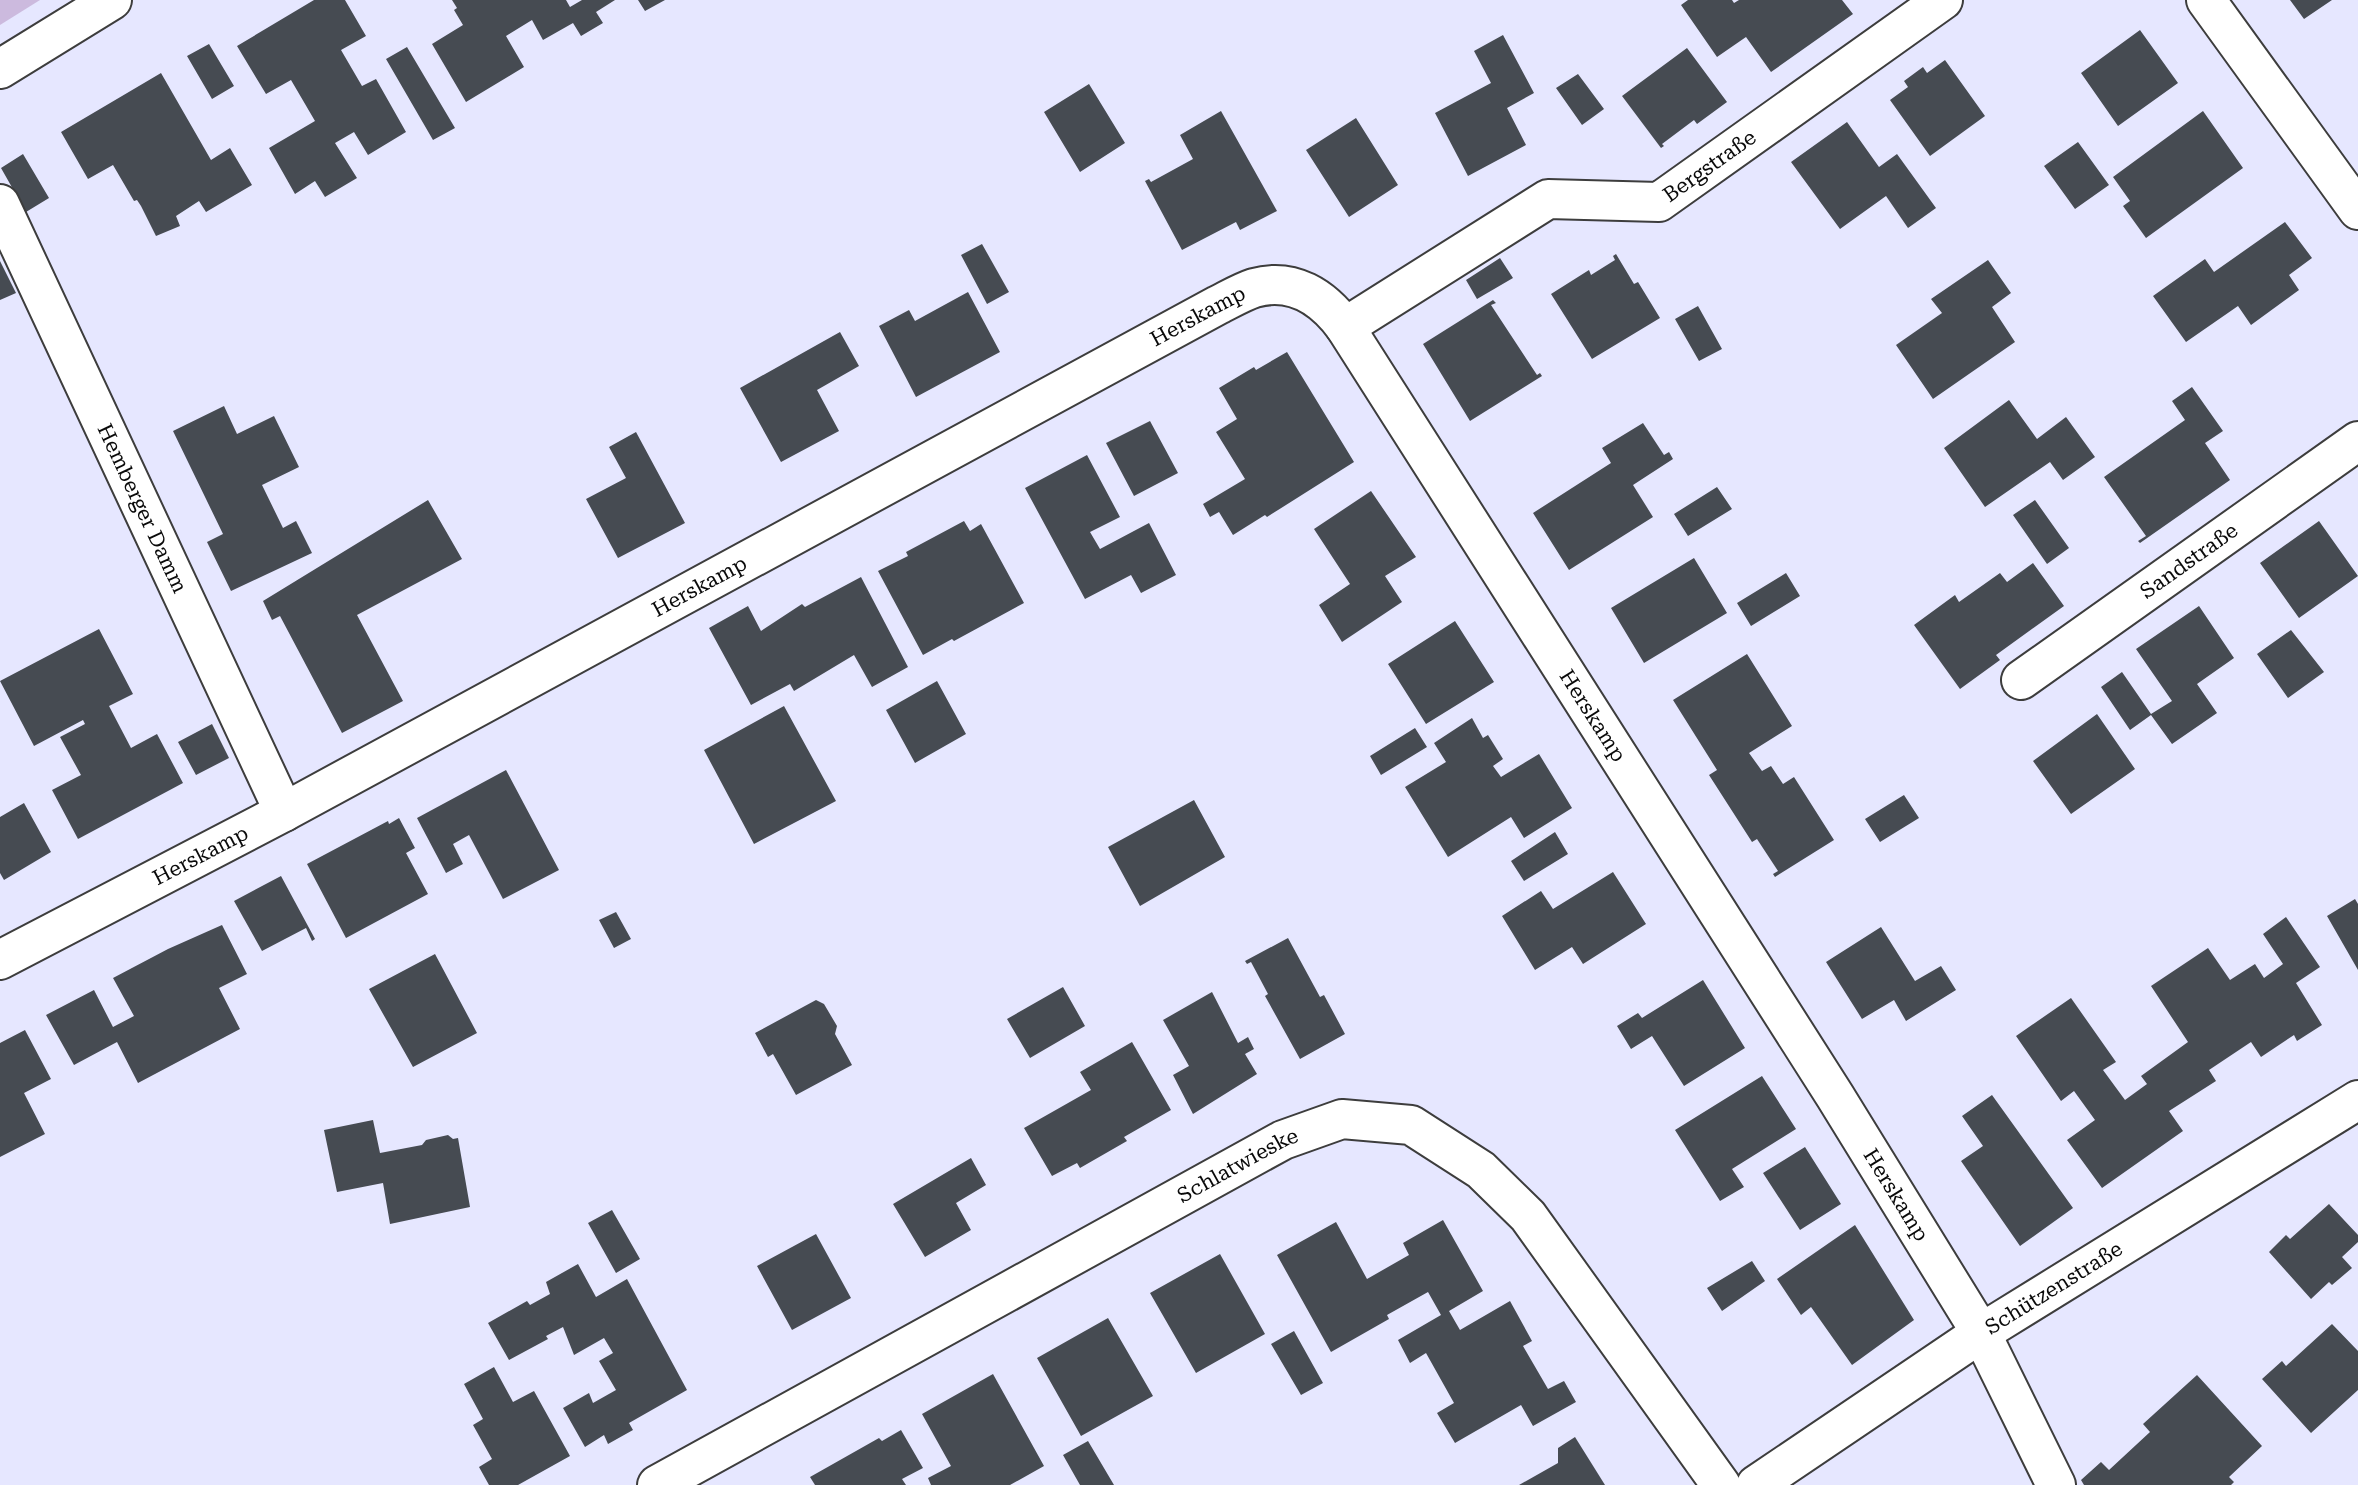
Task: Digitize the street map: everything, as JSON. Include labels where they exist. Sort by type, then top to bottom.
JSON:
[{"type":"street","points":[[0,69],[112,0]]},
{"type":"street","name":"Bergstraße","points":[[1345,327],[1548,199],[1659,202],[1943,0]]},
{"type":"street","points":[[2206,0],[2358,210]]},
{"type":"street","name":"Hemberger Damm","points":[[0,204],[284,812]]},
{"type":"street","name":"Herskamp","points":[[0,960],[284,812],[1218,305],[1253,288],[1279,284],[1306,292],[1329,306],[1345,327],[1829,1086],[1982,1332],[2056,1485]]},
{"type":"street","name":"Sandstraße","points":[[2021,680],[2358,441]]},
{"type":"street","name":"Schützenstraße","points":[[1756,1485],[1982,1332],[2358,1100]]},
{"type":"street","name":"Schlatwieske","points":[[657,1485],[1283,1140],[1342,1119],[1411,1125],[1481,1170],[1528,1216],[1721,1485]]},
{"type":"shaded area","points":[[0,0],[40,0],[0,25]]},
{"type":"building","points":[[314,0],[345,0],[366,36],[341,50],[362,86],[376,79],[406,132],[368,155],[354,132],[335,143],[357,178],[325,197],[315,181],[295,194],[269,148],[315,121],[291,80],[266,94],[237,46]]},
{"type":"building","points":[[452,0],[566,0],[570,7],[582,0],[615,0],[596,12],[603,23],[581,36],[573,23],[543,40],[532,20],[506,36],[524,67],[466,102],[432,44],[463,25],[454,10],[457,8]]},
{"type":"building","points":[[638,0],[665,0],[645,11]]},
{"type":"building","points":[[1688,0],[1732,0],[1734,3],[1739,0],[1842,0],[1853,14],[1771,72],[1746,37],[1717,57],[1681,5]]},
{"type":"building","points":[[2290,0],[2332,0],[2304,19]]},
{"type":"building","points":[[2140,30],[2178,83],[2118,126],[2081,73]]},
{"type":"building","points":[[1503,35],[1534,93],[1507,108],[1526,145],[1468,176],[1435,113],[1491,83],[1474,51]]},
{"type":"building","points":[[209,44],[234,86],[212,99],[187,56]]},
{"type":"building","points":[[407,47],[455,128],[433,140],[386,59]]},
{"type":"building","points":[[1687,48],[1727,102],[1697,124],[1694,120],[1662,144],[1664,146],[1661,148],[1622,96]]},
{"type":"building","points":[[1945,60],[1985,116],[1930,156],[1890,100],[1908,87],[1904,81],[1923,67],[1927,73]]},
{"type":"building","points":[[161,73],[211,160],[230,148],[252,185],[206,212],[199,201],[176,216],[180,226],[156,236],[141,206],[137,200],[134,201],[113,165],[88,179],[61,132]]},
{"type":"building","points":[[1578,74],[1604,109],[1582,125],[1556,88]]},
{"type":"building","points":[[1089,84],[1125,143],[1080,172],[1044,112]]},
{"type":"building","points":[[1221,111],[1277,211],[1240,230],[1236,222],[1182,250],[1145,181],[1149,179],[1151,182],[1193,159],[1180,135]]},
{"type":"building","points":[[2203,111],[2243,168],[2146,238],[2123,206],[2130,201],[2113,177]]},
{"type":"building","points":[[1356,118],[1398,185],[1349,217],[1306,150]]},
{"type":"building","points":[[1847,122],[1879,167],[1897,154],[1936,208],[1908,228],[1886,196],[1840,229],[1791,162]]},
{"type":"building","points":[[2078,142],[2109,185],[2075,209],[2044,166]]},
{"type":"building","points":[[23,154],[49,198],[26,212],[1,168]]},
{"type":"building","points":[[2285,222],[2312,258],[2289,275],[2299,290],[2251,325],[2238,306],[2186,342],[2153,296],[2205,259],[2214,272]]},
{"type":"building","points":[[982,244],[1009,292],[987,304],[961,255]]},
{"type":"building","points":[[1616,254],[1634,284],[1638,282],[1660,318],[1592,359],[1551,294],[1589,270],[1591,275],[1615,260],[1613,256]]},
{"type":"building","points":[[1500,258],[1513,278],[1477,299],[1466,280]]},
{"type":"building","points":[[1988,260],[2011,293],[1992,307],[2015,342],[1933,399],[1896,345],[1942,313],[1931,299]]},
{"type":"building","points":[[0,261],[16,293],[0,300]]},
{"type":"building","points":[[968,292],[1000,352],[916,397],[879,326],[909,310],[915,321]]},
{"type":"building","points":[[1493,300],[1496,303],[1491,305],[1537,375],[1540,373],[1542,376],[1470,421],[1423,344]]},
{"type":"building","points":[[1698,306],[1722,349],[1699,361],[1675,319]]},
{"type":"building","points":[[840,332],[859,366],[817,390],[839,431],[781,462],[740,388]]},
{"type":"building","points":[[1287,352],[1354,462],[1267,517],[1265,515],[1233,535],[1219,512],[1210,517],[1203,504],[1245,479],[1216,432],[1237,419],[1219,388],[1254,367],[1256,370]]},
{"type":"building","points":[[2192,387],[2223,431],[2205,443],[2230,480],[2140,543],[2138,541],[2146,536],[2104,477],[2185,420],[2172,401]]},
{"type":"building","points":[[2009,400],[2037,439],[2066,417],[2095,457],[2063,480],[2050,462],[1985,507],[1944,448]]},
{"type":"building","points":[[224,406],[237,434],[274,416],[299,467],[262,485],[283,528],[296,521],[312,553],[231,591],[207,542],[223,534],[173,431]]},
{"type":"building","points":[[1150,421],[1178,473],[1134,496],[1106,443]]},
{"type":"building","points":[[1643,423],[1664,455],[1669,452],[1673,459],[1633,485],[1653,517],[1569,570],[1533,513],[1611,463],[1602,448]]},
{"type":"building","points":[[636,432],[685,523],[618,558],[586,499],[626,478],[609,447]]},
{"type":"building","points":[[1087,455],[1120,517],[1090,532],[1100,549],[1149,523],[1176,575],[1141,593],[1131,575],[1085,599],[1025,488]]},
{"type":"building","points":[[1717,487],[1732,509],[1688,536],[1674,514]]},
{"type":"building","points":[[1371,491],[1416,557],[1385,576],[1402,602],[1342,642],[1319,605],[1350,584],[1314,529]]},
{"type":"building","points":[[428,500],[462,559],[357,615],[403,701],[342,733],[280,616],[272,620],[263,601]]},
{"type":"building","points":[[2035,500],[2069,548],[2047,564],[2013,515]]},
{"type":"building","points":[[964,521],[970,531],[981,524],[1024,603],[923,655],[878,571],[908,556],[906,552]]},
{"type":"building","points":[[2319,521],[2358,576],[2299,618],[2260,563]]},
{"type":"building","points":[[1694,558],[1727,613],[1644,663],[1611,608]]},
{"type":"building","points":[[2033,563],[2064,606],[1996,655],[2000,660],[1960,689],[1914,625],[1955,595],[1959,602],[2000,573],[2007,582]]},
{"type":"building","points":[[1786,573],[1800,596],[1751,626],[1737,603]]},
{"type":"building","points":[[861,577],[908,667],[872,687],[854,655],[794,691],[790,684],[751,705],[709,628],[748,606],[761,631],[802,604],[805,607]]},
{"type":"building","points":[[2199,606],[2234,658],[2197,684],[2217,713],[2172,744],[2151,715],[2130,730],[2101,687],[2122,672],[2151,714],[2172,701],[2136,649]]},
{"type":"building","points":[[1455,621],[1494,682],[1426,724],[1388,664]]},
{"type":"building","points":[[99,629],[133,694],[109,706],[131,748],[157,734],[183,783],[78,839],[52,790],[81,775],[60,737],[85,724],[83,720],[34,746],[0,681]]},
{"type":"building","points":[[2291,630],[2324,672],[2288,698],[2257,654]]},
{"type":"building","points":[[1747,654],[1792,726],[1749,753],[1762,771],[1771,766],[1783,784],[1794,777],[1834,840],[1775,877],[1773,874],[1778,871],[1757,839],[1752,842],[1709,775],[1717,770],[1673,700]]},
{"type":"building","points":[[937,681],[966,734],[915,763],[886,710]]},
{"type":"building","points":[[784,706],[836,801],[754,844],[704,750]]},
{"type":"building","points":[[2097,714],[2135,769],[2071,814],[2033,761]]},
{"type":"building","points":[[1472,718],[1483,738],[1488,735],[1503,759],[1493,766],[1501,777],[1539,754],[1572,808],[1524,838],[1511,817],[1448,857],[1405,787],[1446,762],[1434,743]]},
{"type":"building","points":[[212,724],[229,758],[196,775],[178,742]]},
{"type":"building","points":[[1415,728],[1427,747],[1381,775],[1370,756]]},
{"type":"building","points":[[506,770],[559,870],[503,899],[469,835],[453,844],[463,864],[446,873],[417,818]]},
{"type":"building","points":[[1904,795],[1919,818],[1880,842],[1865,819]]},
{"type":"building","points":[[1194,800],[1225,857],[1140,906],[1108,847]]},
{"type":"building","points":[[24,803],[51,852],[4,880],[0,873],[0,817]]},
{"type":"building","points":[[399,818],[415,848],[406,853],[428,894],[346,938],[307,864],[388,821],[389,824]]},
{"type":"building","points":[[1555,832],[1568,854],[1524,881],[1511,861]]},
{"type":"building","points":[[1613,872],[1646,924],[1583,964],[1572,947],[1535,970],[1502,916],[1541,891],[1553,909]]},
{"type":"building","points":[[281,876],[315,939],[312,941],[306,928],[262,951],[234,901]]},
{"type":"building","points":[[2355,899],[2358,904],[2358,970],[2327,916]]},
{"type":"building","points":[[616,912],[631,939],[614,948],[599,920]]},
{"type":"building","points":[[2286,917],[2320,967],[2296,983],[2322,1025],[2297,1041],[2294,1035],[2261,1057],[2251,1042],[2209,1070],[2216,1081],[2169,1111],[2183,1131],[2102,1188],[2067,1140],[2095,1120],[2074,1091],[2061,1101],[2016,1036],[2071,998],[2116,1062],[2103,1070],[2125,1100],[2147,1084],[2141,1076],[2188,1042],[2151,986],[2208,948],[2230,980],[2255,964],[2264,978],[2283,964],[2263,934]]},
{"type":"building","points":[[222,925],[247,974],[219,988],[240,1029],[138,1083],[117,1042],[74,1065],[46,1015],[94,990],[113,1027],[134,1016],[113,978]]},
{"type":"building","points":[[1881,927],[1915,981],[1941,966],[1956,990],[1906,1021],[1894,1000],[1862,1019],[1826,962]]},
{"type":"building","points":[[1288,938],[1320,997],[1324,995],[1345,1034],[1300,1059],[1265,996],[1268,994],[1251,962],[1247,964],[1245,961]]},
{"type":"building","points":[[435,954],[477,1033],[413,1067],[369,989]]},
{"type":"building","points":[[1703,980],[1745,1048],[1684,1086],[1652,1036],[1631,1049],[1617,1026],[1638,1013],[1642,1018]]},
{"type":"building","points":[[1063,987],[1085,1026],[1030,1058],[1007,1019]]},
{"type":"building","points":[[1212,992],[1238,1043],[1248,1037],[1254,1049],[1245,1054],[1257,1074],[1193,1114],[1173,1075],[1189,1066],[1163,1020]]},
{"type":"building","points":[[816,1000],[824,1004],[837,1026],[835,1034],[852,1065],[796,1095],[773,1054],[768,1057],[755,1033]]},
{"type":"building","points":[[25,1030],[51,1079],[24,1093],[45,1134],[0,1157],[0,1043]]},
{"type":"building","points":[[1132,1042],[1171,1110],[1124,1137],[1127,1141],[1080,1168],[1077,1163],[1052,1176],[1024,1128],[1091,1090],[1080,1072]]},
{"type":"building","points":[[1762,1076],[1796,1129],[1732,1169],[1744,1187],[1720,1201],[1675,1130]]},
{"type":"building","points":[[1992,1095],[2073,1208],[2020,1246],[1961,1161],[1983,1146],[1962,1116]]},
{"type":"building","points":[[373,1120],[380,1153],[422,1145],[426,1140],[448,1135],[453,1139],[458,1138],[470,1207],[390,1224],[383,1183],[337,1192],[324,1130]]},
{"type":"building","points":[[1805,1147],[1841,1204],[1800,1230],[1763,1173]]},
{"type":"building","points":[[971,1158],[986,1185],[956,1203],[971,1230],[925,1257],[893,1204]]},
{"type":"building","points":[[2329,1204],[2358,1235],[2358,1242],[2342,1257],[2352,1268],[2332,1285],[2329,1282],[2311,1299],[2269,1252],[2286,1235],[2290,1239]]},
{"type":"building","points":[[612,1210],[640,1259],[616,1273],[588,1223]]},
{"type":"building","points":[[1443,1220],[1483,1291],[1449,1311],[1460,1330],[1510,1301],[1532,1341],[1523,1346],[1548,1389],[1564,1381],[1576,1402],[1533,1426],[1521,1405],[1455,1443],[1437,1413],[1454,1403],[1426,1353],[1410,1363],[1398,1340],[1441,1315],[1428,1292],[1387,1315],[1389,1319],[1331,1352],[1277,1255],[1336,1222],[1367,1279],[1409,1255],[1403,1243]]},
{"type":"building","points":[[1855,1225],[1914,1320],[1852,1365],[1811,1307],[1801,1315],[1777,1279]]},
{"type":"building","points":[[816,1234],[851,1298],[792,1330],[757,1266]]},
{"type":"building","points":[[1220,1254],[1265,1334],[1196,1373],[1150,1293]]},
{"type":"building","points":[[1752,1261],[1765,1281],[1722,1311],[1707,1288]]},
{"type":"building","points":[[578,1264],[596,1297],[627,1279],[687,1390],[629,1423],[633,1430],[608,1444],[604,1435],[585,1447],[563,1408],[589,1393],[593,1403],[616,1390],[599,1361],[613,1353],[604,1338],[574,1355],[563,1327],[546,1336],[548,1339],[509,1360],[488,1323],[527,1301],[530,1305],[550,1294],[546,1282]]},
{"type":"building","points":[[1108,1318],[1153,1396],[1081,1436],[1037,1358]]},
{"type":"building","points":[[2332,1324],[2358,1351],[2358,1390],[2311,1433],[2262,1379],[2282,1361],[2286,1366]]},
{"type":"building","points":[[1294,1331],[1323,1383],[1301,1395],[1271,1344]]},
{"type":"building","points":[[494,1367],[513,1402],[534,1391],[570,1456],[518,1485],[489,1485],[479,1467],[492,1459],[473,1425],[483,1419],[464,1384]]},
{"type":"building","points":[[993,1374],[1044,1466],[1010,1485],[931,1485],[928,1478],[951,1466],[922,1414]]},
{"type":"building","points":[[2197,1375],[2262,1446],[2229,1477],[2234,1482],[2231,1485],[2084,1485],[2081,1480],[2101,1462],[2109,1470],[2150,1432],[2143,1424]]},
{"type":"building","points":[[901,1430],[923,1468],[902,1479],[906,1485],[815,1485],[810,1477],[879,1438],[882,1441]]},
{"type":"building","points":[[1575,1437],[1605,1485],[1519,1485],[1558,1463],[1558,1448]]},
{"type":"building","points":[[1088,1441],[1114,1485],[1080,1485],[1063,1455]]}]
